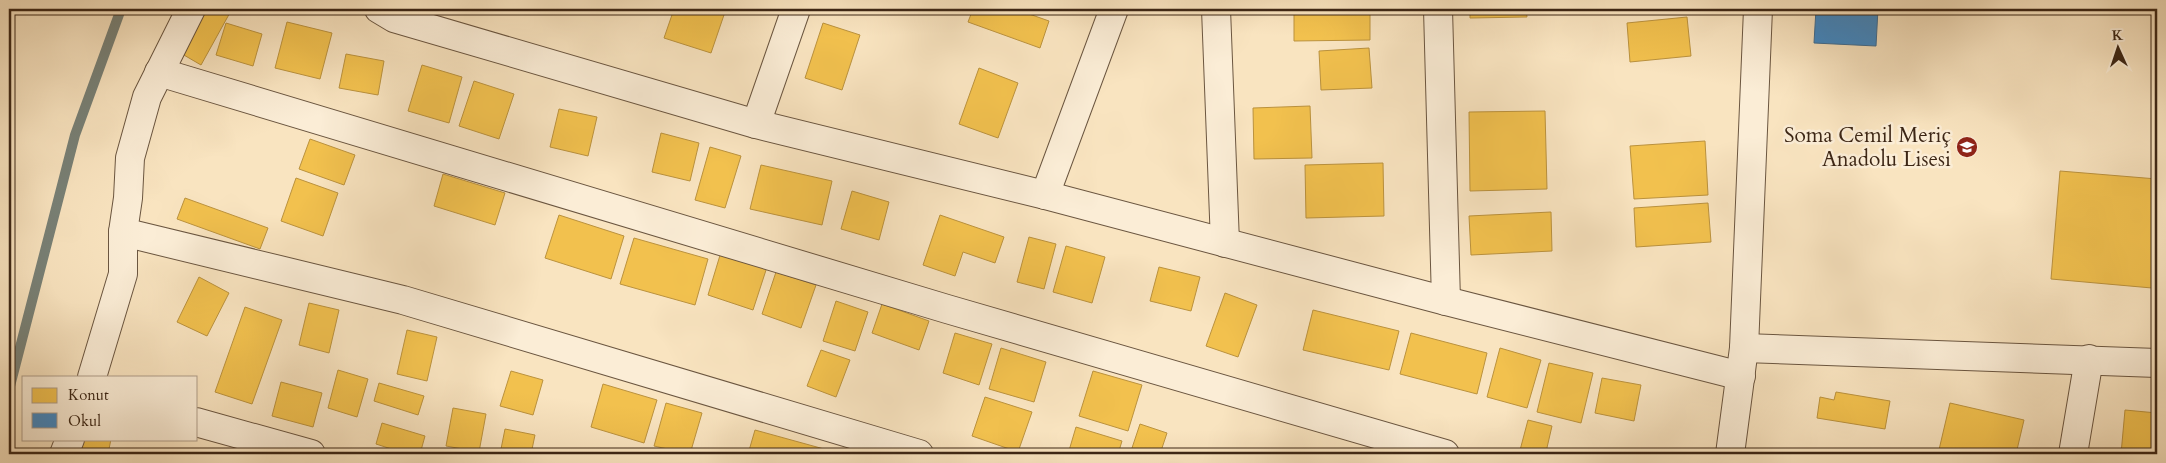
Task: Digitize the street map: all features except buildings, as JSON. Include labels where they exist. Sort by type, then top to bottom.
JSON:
[{"type":"street","points":[[92,376],[123,274],[123,232],[128,198],[130,158],[147,97],[191,9]]},
{"type":"street","points":[[379,9],[394,18],[756,124],[1045,195],[1446,301],[1741,376]]},
{"type":"street","points":[[756,124],[796,9]]},
{"type":"street","points":[[1045,195],[1114,9]]},
{"type":"street","points":[[1216,9],[1224,243]]},
{"type":"street","points":[[1438,9],[1446,301]]},
{"type":"street","points":[[1730,454],[1744,348],[1758,9]]},
{"type":"street","points":[[159,72],[947,309],[1445,454]]},
{"type":"street","points":[[123,232],[403,300],[919,454]]},
{"type":"street","points":[[1744,348],[2157,363]]},
{"type":"street","points":[[2073,454],[2089,360]]},
{"type":"street","points":[[198,423],[311,454]]},
{"type":"street","points":[[64,454],[70,440]]},
{"type":"waterway","points":[[9,390],[75,135],[121,9]]},
{"type":"place","name":"Soma Cemil Meriç Anadolu Lisesi","points":[[1967,147]]}]
